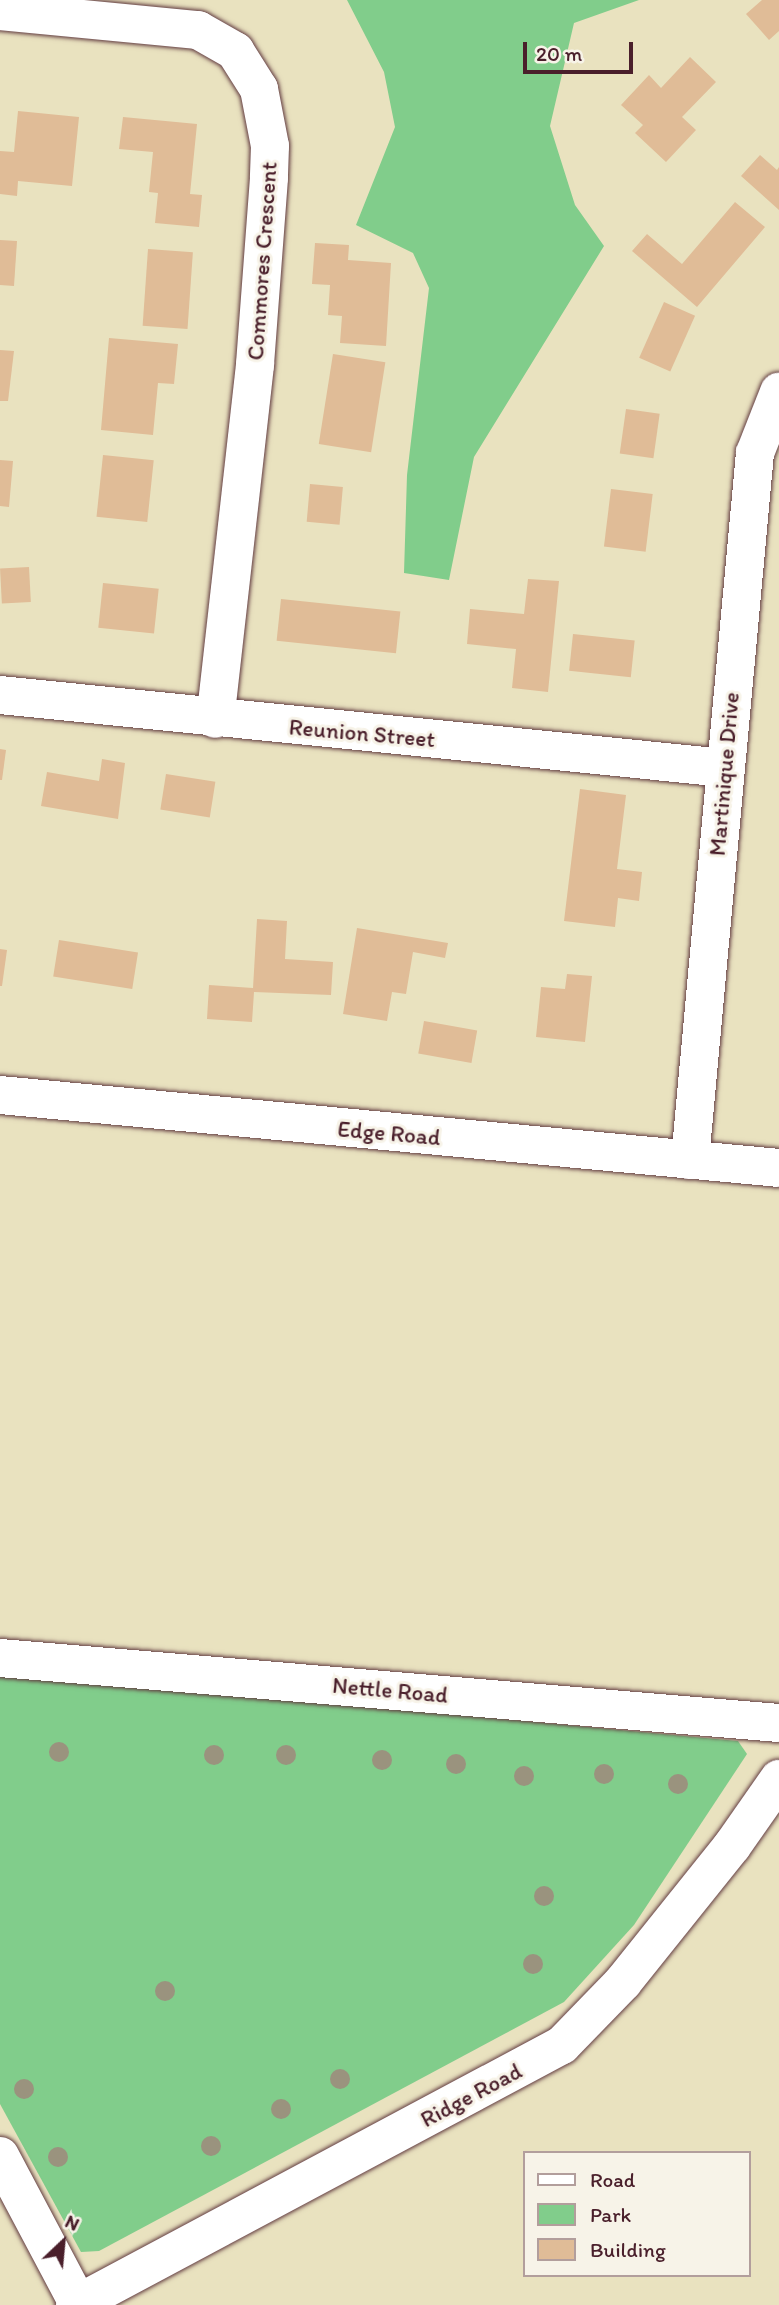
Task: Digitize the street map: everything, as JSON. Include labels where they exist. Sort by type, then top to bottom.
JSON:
[{"type":"street","name":"Commores Crescent","points":[[0,11],[198,30],[235,51],[259,89],[270,146],[269,178],[255,365],[215,719]]},
{"type":"street","name":"Martinique Drive","points":[[690,1160],[755,453],[779,392]]},
{"type":"street","name":"Reunion Street","points":[[0,695],[215,719],[725,768]]},
{"type":"street","name":"Edge Road","points":[[0,1095],[779,1168]]},
{"type":"street","name":"Nettle Road","points":[[0,1658],[779,1723]]},
{"type":"street","name":"Ridge Road","points":[[77,2304],[562,2045],[623,1982],[732,1846],[779,1779]]},
{"type":"street","points":[[0,2157],[77,2304]]},
{"type":"green space","points":[[347,0],[639,0],[574,23],[550,126],[575,205],[604,246],[474,457],[449,580],[404,573],[407,475],[429,288],[413,253],[356,225],[395,127],[384,72]]},
{"type":"green space","points":[[0,1672],[738,1741],[747,1754],[634,1925],[564,2002],[99,2251],[81,2252],[0,2104]]},
{"type":"building","points":[[762,0],[779,0],[779,31],[769,40],[746,14]]},
{"type":"building","points":[[690,57],[716,82],[682,117],[696,130],[666,162],[635,133],[643,125],[621,105],[649,75],[661,88]]},
{"type":"building","points":[[18,111],[79,117],[72,186],[18,181],[17,196],[0,194],[0,151],[14,152]]},
{"type":"building","points":[[123,117],[197,124],[190,194],[202,195],[199,227],[155,223],[158,193],[149,192],[153,152],[119,149]]},
{"type":"building","points":[[760,155],[777,170],[779,167],[779,210],[741,176]]},
{"type":"building","points":[[735,202],[765,227],[697,307],[632,251],[647,234],[682,264]]},
{"type":"building","points":[[0,240],[17,241],[14,286],[0,285]]},
{"type":"building","points":[[315,243],[349,245],[348,260],[391,263],[386,346],[340,343],[342,316],[328,315],[330,285],[312,284]]},
{"type":"building","points":[[148,249],[193,252],[188,329],[143,326]]},
{"type":"building","points":[[664,302],[695,316],[670,372],[639,358]]},
{"type":"building","points":[[109,338],[178,344],[174,384],[158,383],[153,435],[101,430]]},
{"type":"building","points":[[0,350],[14,351],[8,401],[0,401]]},
{"type":"building","points":[[333,354],[385,362],[371,452],[319,444]]},
{"type":"building","points":[[626,409],[660,414],[653,458],[620,454]]},
{"type":"building","points":[[103,455],[154,460],[147,522],[97,517]]},
{"type":"building","points":[[0,460],[13,461],[9,507],[0,506]]},
{"type":"building","points":[[310,484],[343,487],[340,525],[307,522]]},
{"type":"building","points":[[611,489],[653,494],[646,552],[604,547]]},
{"type":"building","points":[[29,567],[31,602],[2,603],[0,569]]},
{"type":"building","points":[[528,579],[559,581],[548,692],[512,688],[516,649],[467,644],[470,609],[524,614]]},
{"type":"building","points":[[103,583],[159,589],[154,634],[98,628]]},
{"type":"building","points":[[281,599],[400,612],[396,653],[277,641]]},
{"type":"building","points":[[573,634],[635,640],[631,677],[569,671]]},
{"type":"building","points":[[0,749],[6,750],[2,780],[0,780]]},
{"type":"building","points":[[102,759],[125,763],[118,819],[41,806],[47,772],[99,781]]},
{"type":"building","points":[[166,774],[215,782],[210,817],[160,810]]},
{"type":"building","points":[[580,789],[626,795],[617,869],[642,872],[639,901],[618,898],[615,927],[564,921]]},
{"type":"building","points":[[257,919],[287,921],[285,959],[333,962],[331,995],[254,992],[252,1022],[207,1019],[209,985],[253,988]]},
{"type":"building","points":[[357,928],[448,943],[445,958],[413,952],[406,994],[392,992],[387,1021],[343,1014]]},
{"type":"building","points":[[59,940],[138,953],[132,989],[53,977]]},
{"type":"building","points":[[0,949],[7,950],[2,986],[0,986]]},
{"type":"building","points":[[567,974],[592,976],[585,1042],[536,1037],[541,987],[565,989]]},
{"type":"building","points":[[424,1021],[477,1030],[471,1063],[418,1053]]}]
